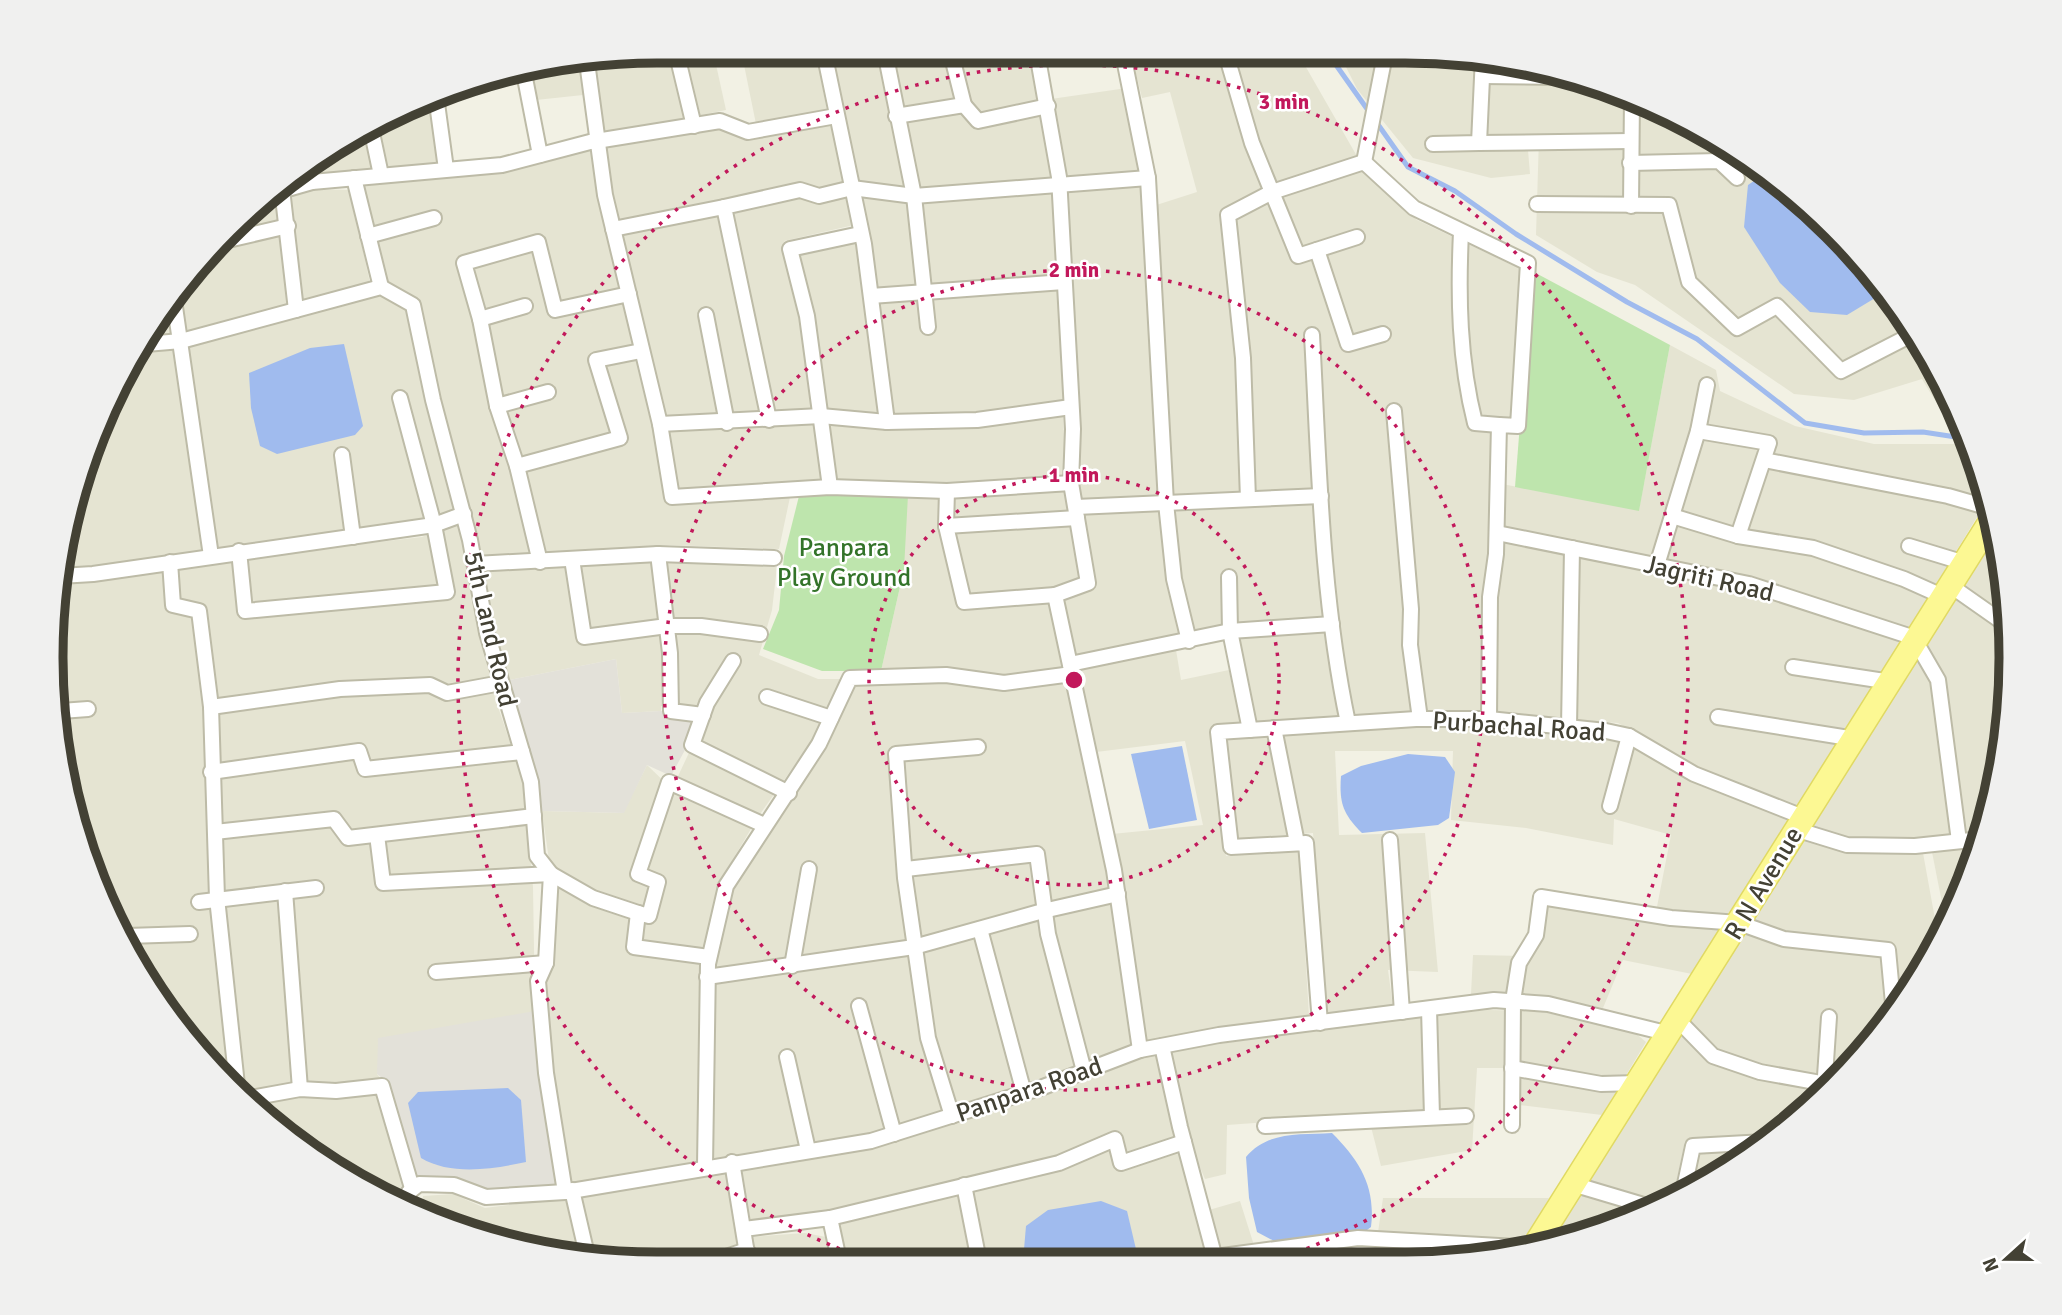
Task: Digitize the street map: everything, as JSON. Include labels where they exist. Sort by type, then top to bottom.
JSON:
[{"type":"main road","name":"R N Avenue","points":[[1541,1236],[1576,1185],[1799,823],[1855,739],[1985,530]]},
{"type":"street","points":[[679,63],[694,126]]},
{"type":"street","points":[[826,63],[871,296],[887,422]]},
{"type":"street","points":[[887,63],[914,197],[922,293],[928,327]]},
{"type":"street","points":[[954,63],[964,104],[978,121],[1048,106]]},
{"type":"street","points":[[947,491],[946,526],[964,602],[1055,595],[1088,583],[1072,483],[1071,407],[1059,184],[1039,63]]},
{"type":"street","points":[[1125,63],[1148,178],[1166,502],[1174,579],[1189,640]]},
{"type":"street","points":[[1229,63],[1252,143],[1298,256],[1357,237]]},
{"type":"street","points":[[1364,162],[1383,63]]},
{"type":"street","points":[[588,67],[596,144],[613,229],[660,424],[672,496],[830,487],[947,491],[1072,483]]},
{"type":"street","points":[[1479,143],[1483,68]]},
{"type":"street","points":[[1483,76],[1531,77]]},
{"type":"street","points":[[525,78],[540,155]]},
{"type":"street","points":[[897,116],[964,104]]},
{"type":"street","points":[[437,105],[446,169]]},
{"type":"street","points":[[1630,206],[1631,108]]},
{"type":"street","points":[[296,186],[312,182],[502,165],[590,142],[596,144],[720,121],[748,132],[836,116]]},
{"type":"street","points":[[373,136],[382,175]]},
{"type":"street","points":[[1433,144],[1630,141]]},
{"type":"street","points":[[1630,163],[1720,161],[1737,178]]},
{"type":"street","points":[[1248,499],[1243,358],[1228,215],[1272,191],[1364,162]]},
{"type":"street","points":[[1364,162],[1414,208],[1528,263],[1518,426],[1475,423],[1468,396],[1458,300],[1461,232]]},
{"type":"street","points":[[310,175],[312,182]]},
{"type":"street","points":[[153,343],[181,341],[381,287],[354,178]]},
{"type":"street","points":[[613,229],[800,190],[819,196],[852,188],[914,197],[1148,178]]},
{"type":"street","points":[[284,196],[296,310]]},
{"type":"street","points":[[1537,204],[1669,205],[1689,282],[1737,328],[1777,306],[1841,371],[1906,338]]},
{"type":"street","points":[[724,207],[769,420]]},
{"type":"street","points":[[369,236],[434,218]]},
{"type":"street","points":[[236,238],[288,226]]},
{"type":"street","points":[[830,487],[807,316],[790,250],[860,234]]},
{"type":"street","points":[[540,562],[517,466],[496,407],[480,319],[464,263],[538,242],[555,310],[629,294]]},
{"type":"street","points":[[1317,250],[1348,344],[1383,334]]},
{"type":"street","points":[[871,296],[1064,282]]},
{"type":"street","name":"5th Land Road","points":[[381,287],[413,305],[433,400],[464,514],[487,633],[531,782],[537,856],[551,874],[546,963],[538,981],[546,1073],[568,1191],[585,1248]]},
{"type":"street","points":[[480,319],[525,306]]},
{"type":"street","points":[[176,310],[211,556]]},
{"type":"street","points":[[706,315],[727,423]]},
{"type":"street","points":[[1312,335],[1321,496],[1332,624],[1348,723]]},
{"type":"street","points":[[517,466],[620,438],[596,360],[641,351]]},
{"type":"street","points":[[1657,565],[1698,432],[1707,385]]},
{"type":"street","points":[[496,407],[548,392]]},
{"type":"street","points":[[239,551],[246,611],[447,592],[434,525],[400,398]]},
{"type":"street","points":[[660,424],[727,423],[821,416],[887,422],[977,420],[1071,407]]},
{"type":"street","points":[[1394,411],[1411,609],[1410,645],[1420,719]]},
{"type":"street","points":[[1489,719],[1490,597],[1497,533],[1499,425]]},
{"type":"street","points":[[1698,432],[1769,443],[1738,536]]},
{"type":"street","points":[[342,455],[353,537]]},
{"type":"street","points":[[1764,460],[1948,496],[1979,505]]},
{"type":"street","points":[[946,526],[1166,502],[1321,496]]},
{"type":"street","points":[[69,575],[434,525],[464,514]]},
{"type":"street","points":[[1672,516],[1738,536],[1813,548],[1947,591],[1998,620]]},
{"type":"street","name":"Jagriti Road","points":[[1497,533],[1749,584],[1917,640]]},
{"type":"street","points":[[1909,546],[1965,562]]},
{"type":"street","points":[[1569,727],[1572,548]]},
{"type":"street","points":[[475,564],[658,554],[774,558]]},
{"type":"street","points":[[658,554],[667,626],[671,710],[703,715]]},
{"type":"street","points":[[572,559],[584,638],[667,626],[701,626],[760,634]]},
{"type":"street","points":[[170,562],[173,605],[198,611],[211,707],[217,898],[236,1077]]},
{"type":"street","points":[[1229,577],[1230,631],[1250,730]]},
{"type":"street","points":[[1055,595],[1118,894],[1140,1050]]},
{"type":"street","points":[[705,1166],[709,957],[726,886],[764,825],[789,793],[850,678],[946,675],[1004,683],[1230,631],[1332,624]]},
{"type":"street","points":[[1917,640],[1938,680],[1959,841]]},
{"type":"street","points":[[733,661],[703,715],[692,746],[789,793]]},
{"type":"street","points":[[1793,667],[1891,682]]},
{"type":"street","points":[[211,707],[340,688],[430,685],[447,693],[501,684]]},
{"type":"street","points":[[767,697],[831,718]]},
{"type":"street","points":[[66,711],[88,709]]},
{"type":"street","points":[[1718,717],[1855,739]]},
{"type":"street","name":"Purbachal Road","points":[[1297,843],[1231,847],[1218,732],[1420,719],[1489,719],[1569,727],[1629,736],[1694,774],[1847,845],[1915,846],[1970,840]]},
{"type":"street","points":[[1274,728],[1297,843],[1306,843],[1320,1023]]},
{"type":"street","points":[[1610,806],[1629,736]]},
{"type":"street","points":[[952,1116],[928,1038],[906,869],[896,754],[978,747]]},
{"type":"street","points":[[211,772],[359,751],[365,769],[522,752]]},
{"type":"street","points":[[377,835],[383,883],[551,874],[593,898],[649,916],[658,882],[638,874],[669,782],[764,825]]},
{"type":"street","points":[[215,832],[334,819],[348,838],[534,816]]},
{"type":"street","points":[[1390,840],[1402,1012]]},
{"type":"street","points":[[906,869],[1037,854],[1043,911],[1084,1071]]},
{"type":"street","points":[[792,966],[809,869]]},
{"type":"street","points":[[200,902],[316,888]]},
{"type":"street","points":[[285,891],[300,1089]]},
{"type":"street","points":[[708,977],[915,947],[1043,911],[1118,894]]},
{"type":"street","points":[[1512,1125],[1513,1001],[1519,963],[1536,935],[1541,897],[1671,918],[1739,923],[1784,939],[1888,950],[1892,997]]},
{"type":"street","points":[[638,914],[634,947],[709,957]]},
{"type":"street","points":[[981,929],[1024,1093]]},
{"type":"street","points":[[133,936],[190,934]]},
{"type":"street","points":[[436,972],[546,963]]},
{"type":"street","name":"Panpara Road","points":[[412,1188],[419,1184],[454,1185],[486,1197],[568,1191],[705,1166],[871,1141],[1024,1093],[1140,1050],[1494,1000],[1548,1004],[1674,1027]]},
{"type":"street","points":[[859,1006],[894,1134]]},
{"type":"street","points":[[1429,1009],[1432,1116]]},
{"type":"street","points":[[1827,1075],[1829,1017]]},
{"type":"street","points":[[1674,1027],[1713,1056],[1760,1072],[1817,1085]]},
{"type":"street","points":[[1162,1046],[1184,1142],[1214,1252]]},
{"type":"street","points":[[787,1057],[808,1150]]},
{"type":"street","points":[[1512,1068],[1601,1084],[1639,1083]]},
{"type":"street","points":[[258,1097],[300,1089],[336,1091],[382,1086],[412,1188],[409,1197]]},
{"type":"street","points":[[1265,1126],[1466,1116]]},
{"type":"street","points":[[744,1228],[831,1218],[1059,1163],[1115,1139],[1121,1163],[1184,1142]]},
{"type":"street","points":[[1686,1181],[1693,1146],[1747,1143]]},
{"type":"street","points":[[732,1162],[747,1252]]},
{"type":"street","points":[[964,1185],[977,1252]]},
{"type":"street","points":[[1576,1185],[1639,1204]]},
{"type":"street","points":[[831,1218],[837,1252]]},
{"type":"street","points":[[1263,1252],[1358,1238],[1491,1246]]},
{"type":"shaded area","points":[[716,63],[726,110],[598,136],[592,67]]},
{"type":"shaded area","points":[[744,63],[818,63],[827,111],[756,124]]},
{"type":"shaded area","points":[[831,63],[1031,63],[1053,193],[1064,402],[974,415],[891,418]]},
{"type":"shaded area","points":[[1133,63],[1304,63],[1358,158],[1262,190],[1219,212],[1237,361],[1243,493],[1082,502],[1076,477],[1078,408],[1068,196],[1051,99],[1127,88],[1147,208],[1197,192],[1170,92],[1142,98]]},
{"type":"shaded area","points":[[1344,63],[1443,64],[1478,68],[1474,148],[1528,150],[1530,174],[1491,178],[1413,158],[1357,89]]},
{"type":"shaded area","points":[[580,68],[583,95],[536,100],[530,77]]},
{"type":"shaded area","points":[[1486,79],[1562,84],[1632,108],[1702,143],[1766,186],[1825,237],[1899,327],[1948,417],[1945,417],[1922,379],[1854,400],[1794,394],[1635,285],[1597,272],[1536,235],[1539,137],[1482,140]]},
{"type":"shaded area","points":[[429,109],[440,164],[315,175],[314,172],[327,163],[360,143]]},
{"type":"shaded area","points":[[831,121],[854,225],[784,241],[805,327],[821,483],[793,483],[779,549],[669,545],[482,559],[445,424],[419,304],[384,281],[360,182],[719,125],[749,139]]},
{"type":"shaded area","points":[[1363,169],[1417,220],[1521,269],[1513,420],[1493,422],[1484,713],[1254,723],[1233,625],[1073,657],[1063,599],[1093,588],[1080,513],[1252,504],[1251,363],[1232,218],[1281,196]]},
{"type":"shaded area","points":[[305,180],[307,189],[350,190],[370,283],[184,337],[179,306],[237,237],[266,211]]},
{"type":"shaded area","points":[[856,238],[884,426],[1063,414],[1066,477],[1080,577],[1049,590],[1062,668],[1009,677],[955,670],[881,671],[904,569],[833,484],[795,250]]},
{"type":"shaded area","points":[[372,292],[408,310],[455,511],[423,523],[214,551],[185,345]]},
{"type":"shaded area","points":[[171,316],[205,553],[70,570],[83,504],[108,430],[143,360]]},
{"type":"shaded area","points":[[1670,345],[1716,370],[1720,391],[1795,426],[1874,444],[1959,444],[1981,511],[1798,811],[1699,770],[1618,723],[1493,713],[1493,600],[1502,484],[1639,510]]},
{"type":"shaded area","points":[[460,521],[494,695],[525,787],[533,887],[535,1011],[377,1074],[387,1086],[394,1148],[416,1178],[413,1199],[327,1152],[266,1104],[237,1078],[211,1049],[163,988],[124,920],[108,885],[83,811],[68,735],[63,658],[68,583],[178,565],[422,537]]},
{"type":"shaded area","points":[[1987,536],[1998,619],[1998,696],[1988,773],[1971,835],[1854,840],[1802,827]]},
{"type":"shaded area","points":[[666,559],[777,567],[772,610],[759,655],[818,679],[842,679],[809,745],[758,817],[719,883],[699,974],[698,1163],[570,1184],[553,1086],[543,971],[551,874],[542,811],[623,813],[647,765],[672,789],[709,710],[661,706],[661,711],[622,713],[616,659],[504,681],[479,567]]},
{"type":"shaded area","points":[[1176,650],[1181,680],[1229,670],[1240,722],[1212,727],[1226,856],[1299,849],[1309,1016],[1146,1044],[1112,834],[1203,825],[1185,741],[1096,752],[1078,669]]},
{"type":"shaded area","points":[[616,659],[622,713],[661,711],[695,720],[686,748],[671,776],[647,765],[624,813],[542,811],[536,780],[504,681]]},
{"type":"shaded area","points":[[1065,682],[1105,855],[1132,1047],[957,1109],[936,1038],[921,940],[713,969],[733,886],[826,750],[853,684],[942,683],[1001,691]]},
{"type":"shaded area","points":[[1482,725],[1622,737],[1701,786],[1789,820],[1692,974],[1623,960],[1603,1008],[1539,995],[1471,994],[1473,955],[1525,956],[1542,942],[1548,905],[1654,922],[1671,835],[1614,819],[1613,845],[1526,828],[1451,820],[1453,751],[1335,751],[1339,835],[1425,833],[1438,972],[1388,970],[1393,1007],[1326,1014],[1313,833],[1236,839],[1223,739],[1371,727]]},
{"type":"shaded area","points":[[1797,836],[1845,851],[1923,853],[1936,924],[1899,988],[1825,1078],[1757,1135],[1685,1141],[1675,1186],[1645,1201],[1630,1200],[1577,1180]]},
{"type":"shaded area","points":[[1969,844],[1943,909],[1931,847]]},
{"type":"shaded area","points":[[912,954],[922,1039],[942,1113],[866,1137],[711,1160],[713,981]]},
{"type":"shaded area","points":[[1488,1010],[1538,1011],[1633,1031],[1646,1042],[1602,1115],[1519,1105],[1515,1068],[1477,1068],[1472,1150],[1381,1166],[1368,1115],[1227,1125],[1226,1174],[1205,1179],[1187,1137],[1169,1051],[1398,1019]]},
{"type":"shaded area","points":[[535,1011],[558,1185],[487,1192],[457,1178],[416,1178],[394,1148],[390,1084],[377,1074],[378,1038]]},
{"type":"shaded area","points":[[1158,1055],[1206,1252],[842,1252],[835,1219],[750,1223],[737,1167],[893,1141],[1139,1057]]},
{"type":"shaded area","points":[[1740,1148],[1691,1178],[1697,1151]]},
{"type":"shaded area","points":[[725,1168],[736,1220],[739,1252],[619,1251],[580,1247],[504,1232],[423,1204],[423,1196],[453,1194],[485,1208],[580,1196]]},
{"type":"shaded area","points":[[1573,1191],[1626,1209],[1596,1220],[1546,1235]]},
{"type":"shaded area","points":[[1383,1198],[1549,1198],[1524,1240],[1443,1251],[1375,1252]]},
{"type":"shaded area","points":[[1240,1201],[1256,1252],[1220,1252],[1209,1210]]},
{"type":"shaded area","points":[[805,1233],[826,1237],[829,1252],[751,1252],[748,1237]]},
{"type":"green space","points":[[1532,271],[1670,345],[1639,511],[1515,487]]},
{"type":"green space","name":"Panpara Play Ground","points":[[800,492],[908,495],[904,569],[881,671],[822,671],[763,649],[779,610],[784,556]]},
{"type":"water","points":[[1757,179],[1796,211],[1825,237],[1877,297],[1847,315],[1810,312],[1780,283],[1744,227],[1748,185]]},
{"type":"water","points":[[344,344],[363,426],[355,435],[277,454],[260,446],[251,408],[249,373],[310,348]]},
{"type":"water","points":[[1182,746],[1197,820],[1149,829],[1131,754]]},
{"type":"water","points":[[1408,754],[1445,757],[1455,772],[1449,818],[1438,825],[1362,833],[1350,820],[1344,808],[1341,776],[1361,766]]},
{"type":"water","points":[[508,1088],[521,1100],[526,1162],[487,1169],[459,1169],[433,1164],[421,1158],[408,1103],[418,1092]]},
{"type":"water","points":[[1332,1133],[1351,1154],[1364,1176],[1371,1199],[1371,1227],[1363,1233],[1276,1242],[1257,1232],[1249,1198],[1246,1157],[1254,1149],[1274,1139]]},
{"type":"water","points":[[1101,1201],[1127,1211],[1137,1252],[1024,1252],[1026,1226],[1048,1210]]},
{"type":"waterway","points":[[1335,63],[1408,167],[1455,191],[1516,234],[1627,302],[1697,339],[1805,423],[1864,433],[1923,432],[1957,437]]}]
